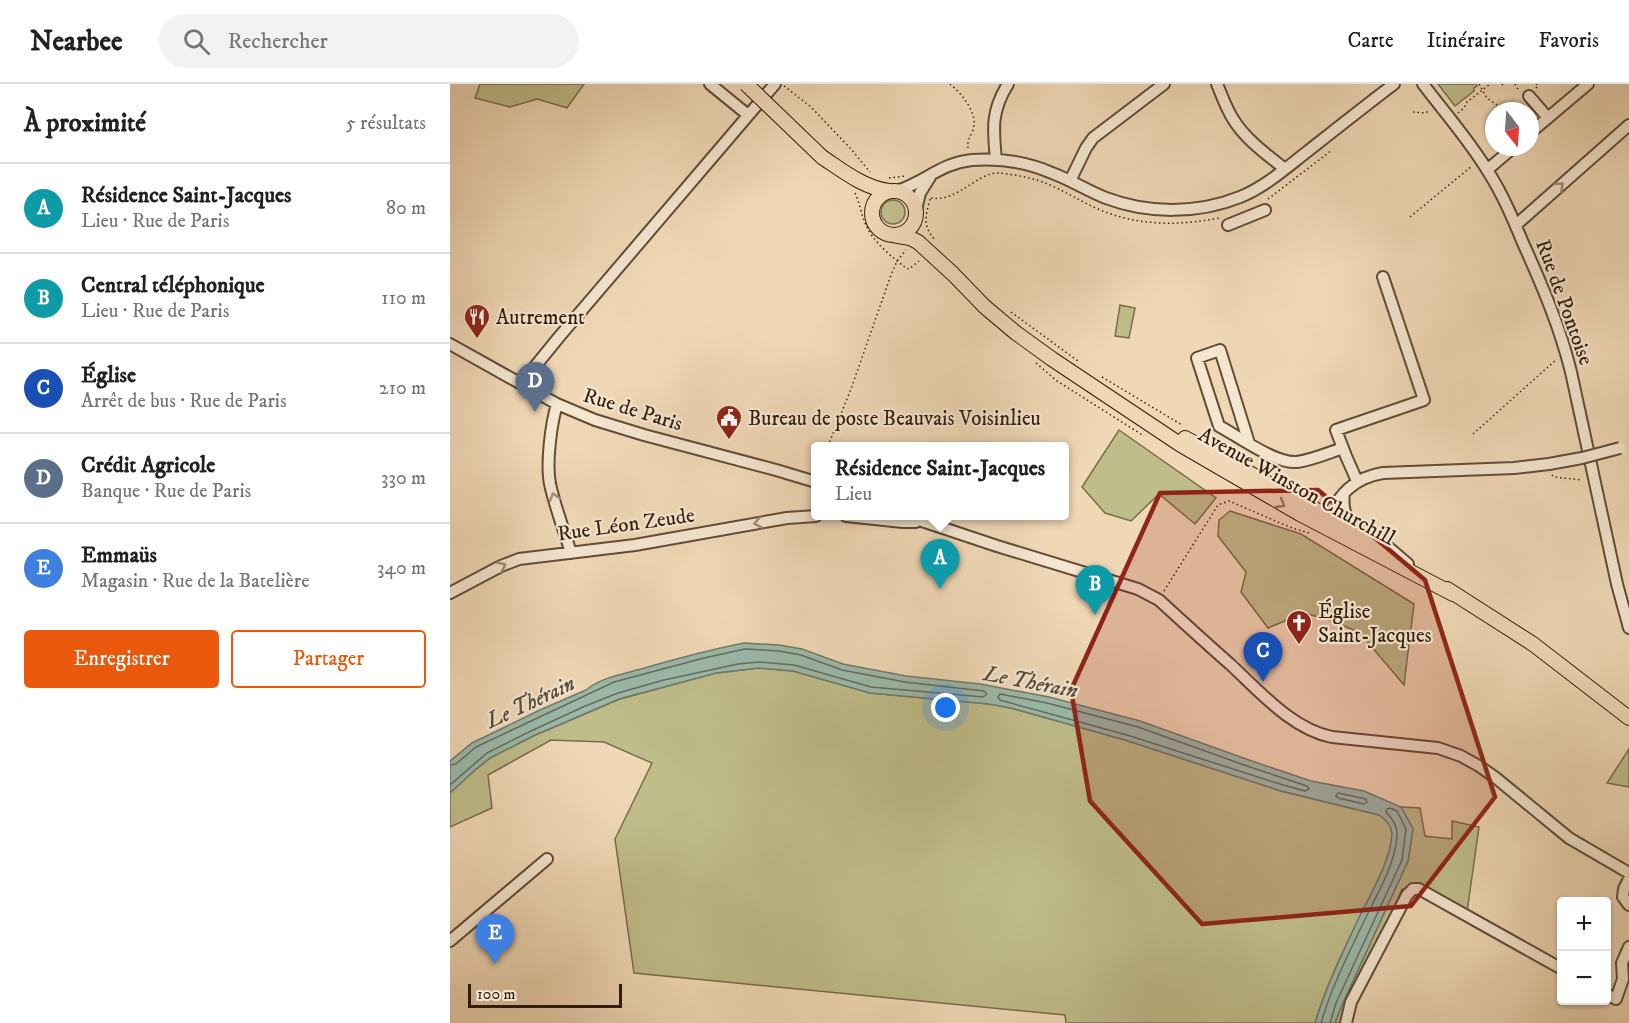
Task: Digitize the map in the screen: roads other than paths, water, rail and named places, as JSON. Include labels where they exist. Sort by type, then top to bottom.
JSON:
[{"type":"main road","points":[[746,84],[841,176],[863,191],[872,207],[872,218],[877,227],[884,233],[893,235],[906,231],[911,226],[915,214],[910,198],[904,193],[874,188],[822,157]]},
{"type":"main road","points":[[872,207],[878,197],[893,191]]},
{"type":"main road","name":"Avenue Winston Churchill","points":[[915,214],[921,232],[953,274]]},
{"type":"main road","name":"Avenue Winston Churchill","points":[[893,235],[914,240],[1016,333],[1124,406],[1204,448],[1453,594]]},
{"type":"main road","name":"Avenue Winston Churchill","points":[[1325,521],[1408,564],[1533,644],[1629,718]]},
{"type":"street","points":[[710,84],[748,115]]},
{"type":"street","points":[[523,385],[559,337],[775,84]]},
{"type":"street","points":[[996,160],[994,117],[997,104],[1008,84]]},
{"type":"street","points":[[1070,181],[1093,138],[1164,84]]},
{"type":"street","points":[[1217,84],[1229,113],[1252,143],[1285,169]]},
{"type":"street","points":[[893,191],[915,184],[946,166],[970,160],[996,160],[1035,166],[1104,197],[1132,205],[1163,209],[1192,209],[1213,205],[1240,197],[1265,184],[1394,84]]},
{"type":"street","name":"Rue de Pontoise","points":[[1423,84],[1487,170],[1516,225],[1551,308],[1566,351],[1615,576],[1629,628]]},
{"type":"street","points":[[1539,126],[1588,84]]},
{"type":"street","points":[[1528,96],[1548,118]]},
{"type":"street","points":[[1516,225],[1629,125]]},
{"type":"street","points":[[1487,170],[1503,156]]},
{"type":"street","points":[[915,214],[920,193],[932,174]]},
{"type":"street","points":[[1228,225],[1265,210]]},
{"type":"street","points":[[1357,481],[1336,430],[1424,400],[1383,277]]},
{"type":"street","name":"Rue de Paris","points":[[450,344],[557,404],[595,420],[811,480]]},
{"type":"street","points":[[1249,443],[1220,350],[1197,358],[1219,426],[1276,459],[1287,462],[1305,460],[1343,448]]},
{"type":"street","points":[[557,404],[552,422],[549,477],[571,553]]},
{"type":"street","points":[[1325,521],[1344,493],[1357,481],[1368,476],[1383,473],[1549,464],[1625,446]]},
{"type":"street","points":[[1344,493],[1344,510],[1350,522],[1387,546],[1408,564]]},
{"type":"street","name":"Rue Léon Zeude","points":[[450,593],[508,563],[528,558],[635,545],[787,518],[811,516]]},
{"type":"street","points":[[884,520],[922,521]]},
{"type":"street","points":[[919,520],[1138,589],[1159,600],[1269,700],[1306,727],[1326,735],[1438,748],[1461,756],[1496,778],[1569,838],[1629,873]]},
{"type":"street","points":[[450,941],[548,860]]},
{"type":"street","points":[[1629,879],[1623,897],[1629,904]]},
{"type":"street","points":[[1346,1023],[1351,1002],[1407,895],[1413,889],[1419,889],[1557,966]]},
{"type":"street","points":[[1611,996],[1616,999],[1623,979],[1622,963],[1629,947]]},
{"type":"water","points":[[744,643],[802,649],[843,664],[906,676],[980,684],[1049,697],[1140,721],[1311,781],[1364,791],[1401,807],[1413,829],[1408,861],[1335,1023],[1315,1023],[1324,996],[1388,854],[1392,833],[1385,820],[1379,815],[1281,791],[1125,740],[1011,708],[870,693],[793,671],[759,668],[716,673],[619,699],[533,736],[490,758],[450,793],[450,761],[472,743],[605,679]]},
{"type":"place","name":"Autrement","points":[[477,340]]},
{"type":"place","name":"Crédit Agricole","points":[[535,412]]},
{"type":"place","name":"Bureau de poste Beauvais Voisinlieu","points":[[729,441]]},
{"type":"place","name":"Résidence Saint-Jacques","points":[[940,589]]},
{"type":"place","name":"Central téléphonique","points":[[1095,615]]},
{"type":"place","name":"Église Saint-Jacques","points":[[1299,646]]},
{"type":"place","name":"Église","points":[[1263,682]]},
{"type":"place","name":"Emmaüs","points":[[495,964]]},
{"type":"water label","name":"Le Thérain","points":[[1031,681]]},
{"type":"water label","name":"Le Thérain","points":[[530,701]]}]
